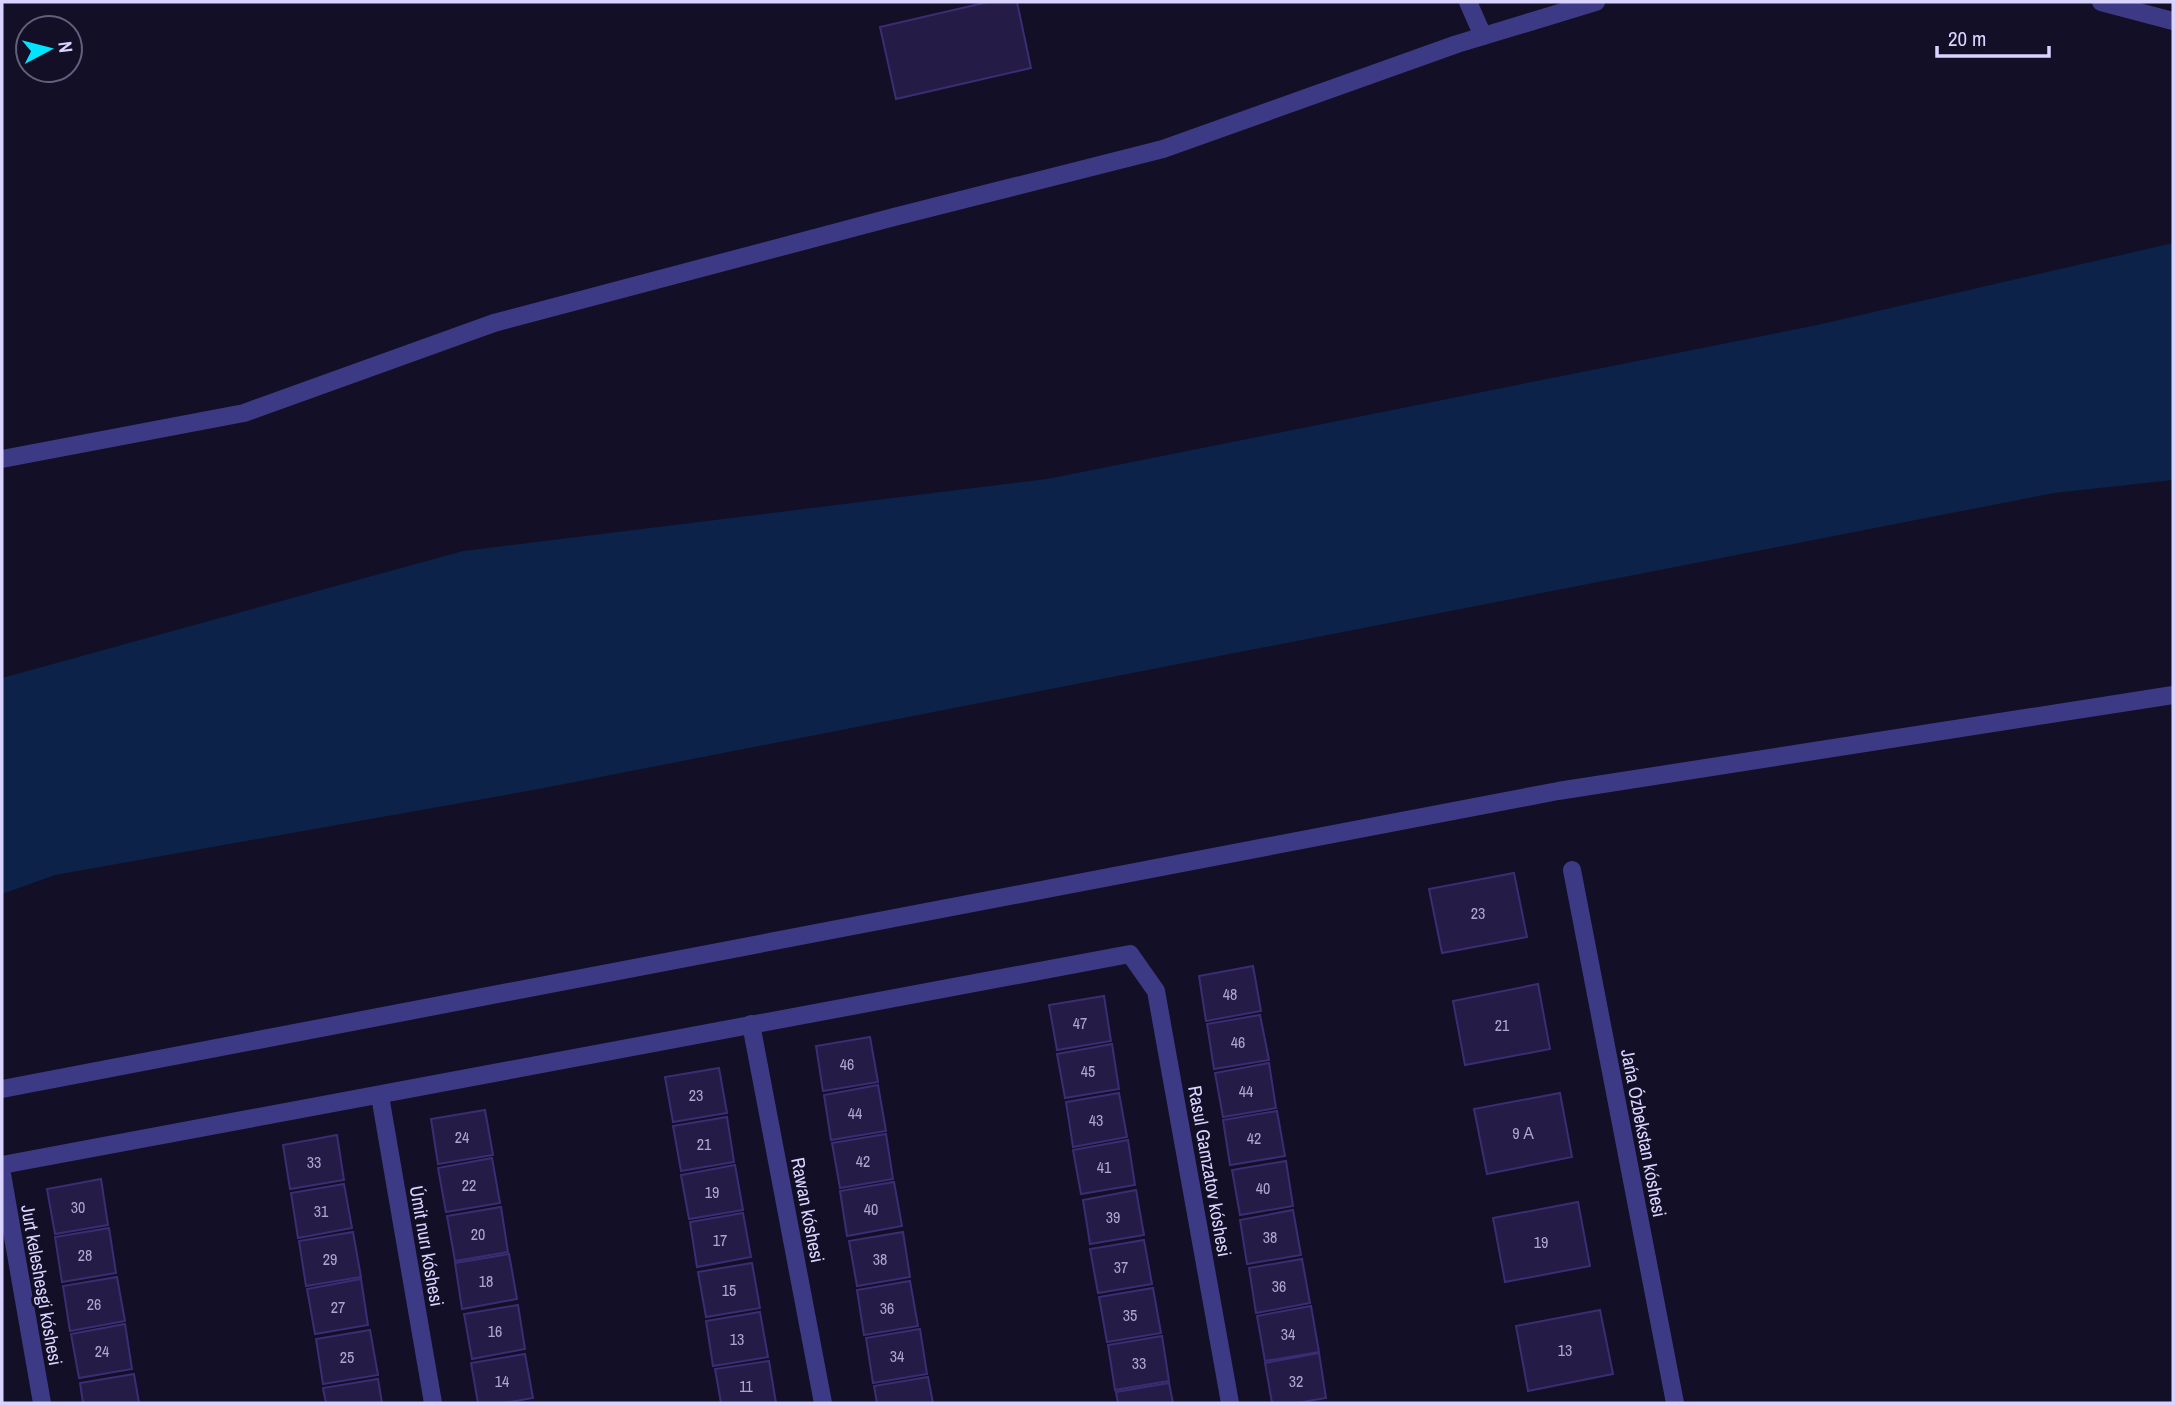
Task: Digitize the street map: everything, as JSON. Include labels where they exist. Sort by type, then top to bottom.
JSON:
[{"type":"street","points":[[1468,2],[1483,36]]},
{"type":"street","points":[[2,459],[244,413],[494,323],[1164,149],[1483,36],[1596,2]]},
{"type":"street","points":[[2101,2],[2173,20]]},
{"type":"street","points":[[2,1089],[1558,791],[2173,695]]},
{"type":"street","name":"Jańa Ózbekstan kóshesi","points":[[1572,870],[1675,1403]]},
{"type":"street","name":"Rasul Gamzatov kóshesi","points":[[751,1024],[1130,954],[1156,991],[1230,1403]]},
{"type":"street","points":[[2,1165],[380,1096],[751,1024]]},
{"type":"street","name":"Rawan kóshesi","points":[[751,1024],[823,1403]]},
{"type":"street","name":"Úmit nurı kóshesi","points":[[380,1096],[433,1403]]},
{"type":"street","name":"Jurt keleshesgi kóshesi","points":[[2,1174],[42,1403]]},
{"type":"water","points":[[2173,243],[2173,480],[2054,493],[539,789],[55,875],[2,894],[2,678],[463,551],[1047,479],[1817,325]]},
{"type":"building","points":[[988,2],[1017,2],[1031,68],[896,99],[880,27]]},
{"type":"building","points":[[1514,873],[1527,937],[1442,953],[1429,889]]},
{"type":"building","points":[[1253,966],[1261,1011],[1206,1021],[1199,976]]},
{"type":"building","points":[[1538,984],[1550,1049],[1465,1065],[1453,1001]]},
{"type":"building","points":[[1104,996],[1111,1041],[1057,1050],[1049,1005]]},
{"type":"building","points":[[1260,1015],[1269,1060],[1214,1069],[1207,1024]]},
{"type":"building","points":[[870,1037],[878,1082],[823,1091],[816,1046]]},
{"type":"building","points":[[1112,1044],[1119,1089],[1065,1098],[1057,1054]]},
{"type":"building","points":[[1269,1063],[1276,1108],[1223,1117],[1215,1073]]},
{"type":"building","points":[[719,1068],[727,1113],[673,1122],[665,1077]]},
{"type":"building","points":[[878,1085],[886,1131],[831,1140],[824,1095]]},
{"type":"building","points":[[1119,1093],[1127,1137],[1073,1147],[1066,1102]]},
{"type":"building","points":[[1560,1093],[1572,1157],[1487,1174],[1474,1109]]},
{"type":"building","points":[[485,1110],[493,1155],[438,1164],[431,1119]]},
{"type":"building","points":[[1277,1111],[1285,1156],[1230,1165],[1223,1120]]},
{"type":"building","points":[[727,1117],[734,1162],[681,1171],[673,1126]]},
{"type":"building","points":[[886,1134],[893,1179],[840,1188],[832,1143]]},
{"type":"building","points":[[337,1135],[344,1180],[290,1189],[283,1145]]},
{"type":"building","points":[[1128,1140],[1135,1185],[1081,1194],[1073,1150]]},
{"type":"building","points":[[492,1158],[500,1203],[446,1212],[438,1168]]},
{"type":"building","points":[[1286,1161],[1293,1206],[1240,1215],[1232,1170]]},
{"type":"building","points":[[735,1165],[743,1210],[689,1219],[681,1175]]},
{"type":"building","points":[[101,1179],[108,1225],[55,1234],[47,1189]]},
{"type":"building","points":[[894,1182],[902,1226],[847,1236],[840,1191]]},
{"type":"building","points":[[344,1184],[352,1228],[298,1238],[291,1193]]},
{"type":"building","points":[[1136,1190],[1144,1235],[1090,1244],[1083,1200]]},
{"type":"building","points":[[1578,1202],[1590,1266],[1505,1282],[1493,1218]]},
{"type":"building","points":[[501,1207],[508,1252],[455,1261],[447,1216]]},
{"type":"building","points":[[1293,1210],[1301,1255],[1247,1264],[1240,1220]]},
{"type":"building","points":[[743,1213],[751,1257],[697,1267],[690,1222]]},
{"type":"building","points":[[109,1228],[116,1273],[62,1282],[55,1237]]},
{"type":"building","points":[[353,1232],[361,1277],[306,1286],[299,1241]]},
{"type":"building","points":[[903,1232],[910,1277],[857,1286],[849,1241]]},
{"type":"building","points":[[1144,1240],[1152,1284],[1098,1293],[1090,1249]]},
{"type":"building","points":[[509,1254],[517,1299],[462,1309],[455,1263]]},
{"type":"building","points":[[1302,1259],[1310,1303],[1256,1313],[1249,1268]]},
{"type":"building","points":[[752,1263],[760,1308],[706,1317],[698,1272]]},
{"type":"building","points":[[117,1277],[125,1321],[70,1331],[63,1286]]},
{"type":"building","points":[[361,1279],[368,1325],[315,1334],[307,1289]]},
{"type":"building","points":[[910,1281],[918,1326],[864,1335],[857,1290]]},
{"type":"building","points":[[1153,1288],[1161,1333],[1107,1342],[1099,1297]]},
{"type":"building","points":[[518,1305],[525,1349],[472,1359],[464,1314]]},
{"type":"building","points":[[1311,1306],[1319,1352],[1265,1361],[1257,1316]]},
{"type":"building","points":[[1600,1310],[1613,1374],[1528,1391],[1516,1326]]},
{"type":"building","points":[[760,1312],[768,1357],[713,1366],[706,1321]]},
{"type":"building","points":[[125,1324],[132,1369],[79,1378],[71,1334]]},
{"type":"building","points":[[920,1329],[927,1374],[873,1383],[866,1338]]},
{"type":"building","points":[[370,1330],[378,1375],[323,1384],[316,1339]]},
{"type":"building","points":[[1162,1336],[1169,1381],[1115,1390],[1108,1345]]},
{"type":"building","points":[[1319,1353],[1326,1398],[1297,1403],[1272,1403],[1265,1363]]},
{"type":"building","points":[[525,1354],[533,1398],[504,1403],[478,1403],[471,1363]]},
{"type":"building","points":[[769,1361],[776,1403],[721,1403],[715,1369]]},
{"type":"building","points":[[134,1374],[139,1403],[83,1403],[80,1383]]},
{"type":"building","points":[[928,1377],[933,1403],[877,1403],[874,1386]]},
{"type":"building","points":[[378,1379],[382,1403],[326,1403],[323,1388]]},
{"type":"building","points":[[1169,1383],[1173,1403],[1118,1403],[1116,1392]]}]
